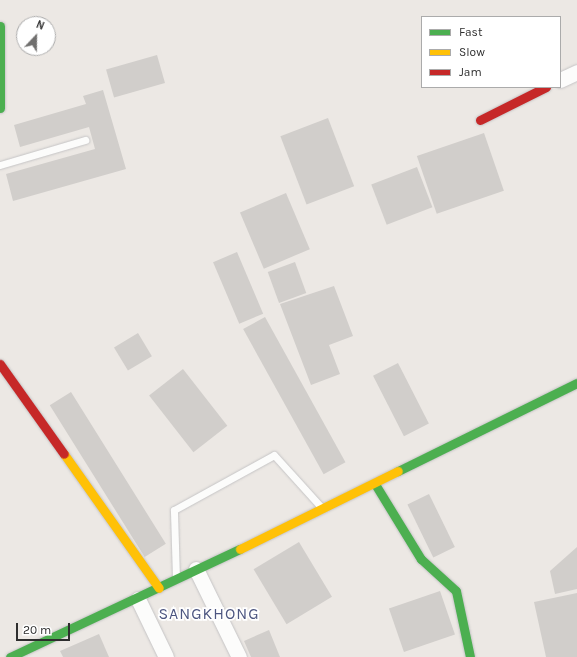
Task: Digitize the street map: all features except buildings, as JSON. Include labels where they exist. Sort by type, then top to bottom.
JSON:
[{"type":"street","points":[[0,26],[0,108]]},
{"type":"street","points":[[561,80],[577,72]]},
{"type":"street","points":[[480,120],[544,88]]},
{"type":"street","points":[[0,364],[159,588]]},
{"type":"street","points":[[10,657],[138,599],[196,569],[375,484],[577,383]]},
{"type":"street","points":[[375,484],[421,559],[456,591],[470,657]]},
{"type":"street","points":[[196,569],[239,657]]},
{"type":"street","points":[[138,599],[166,657]]},
{"type":"lane","points":[[0,165],[84,140]]},
{"type":"lane","points":[[176,579],[174,510],[274,455],[322,509]]},
{"type":"traffic: fast","points":[[0,26],[0,108]]},
{"type":"traffic: fast","points":[[398,471],[577,383]]},
{"type":"traffic: fast","points":[[375,484],[421,559],[456,591],[470,657]]},
{"type":"traffic: fast","points":[[10,657],[240,549]]},
{"type":"traffic: slow","points":[[64,454],[159,588]]},
{"type":"traffic: slow","points":[[240,549],[398,471]]},
{"type":"traffic: jam","points":[[480,120],[544,88]]},
{"type":"traffic: jam","points":[[0,364],[64,454]]},
{"type":"district","name":"SANGKHONG","points":[[209,614]]}]
